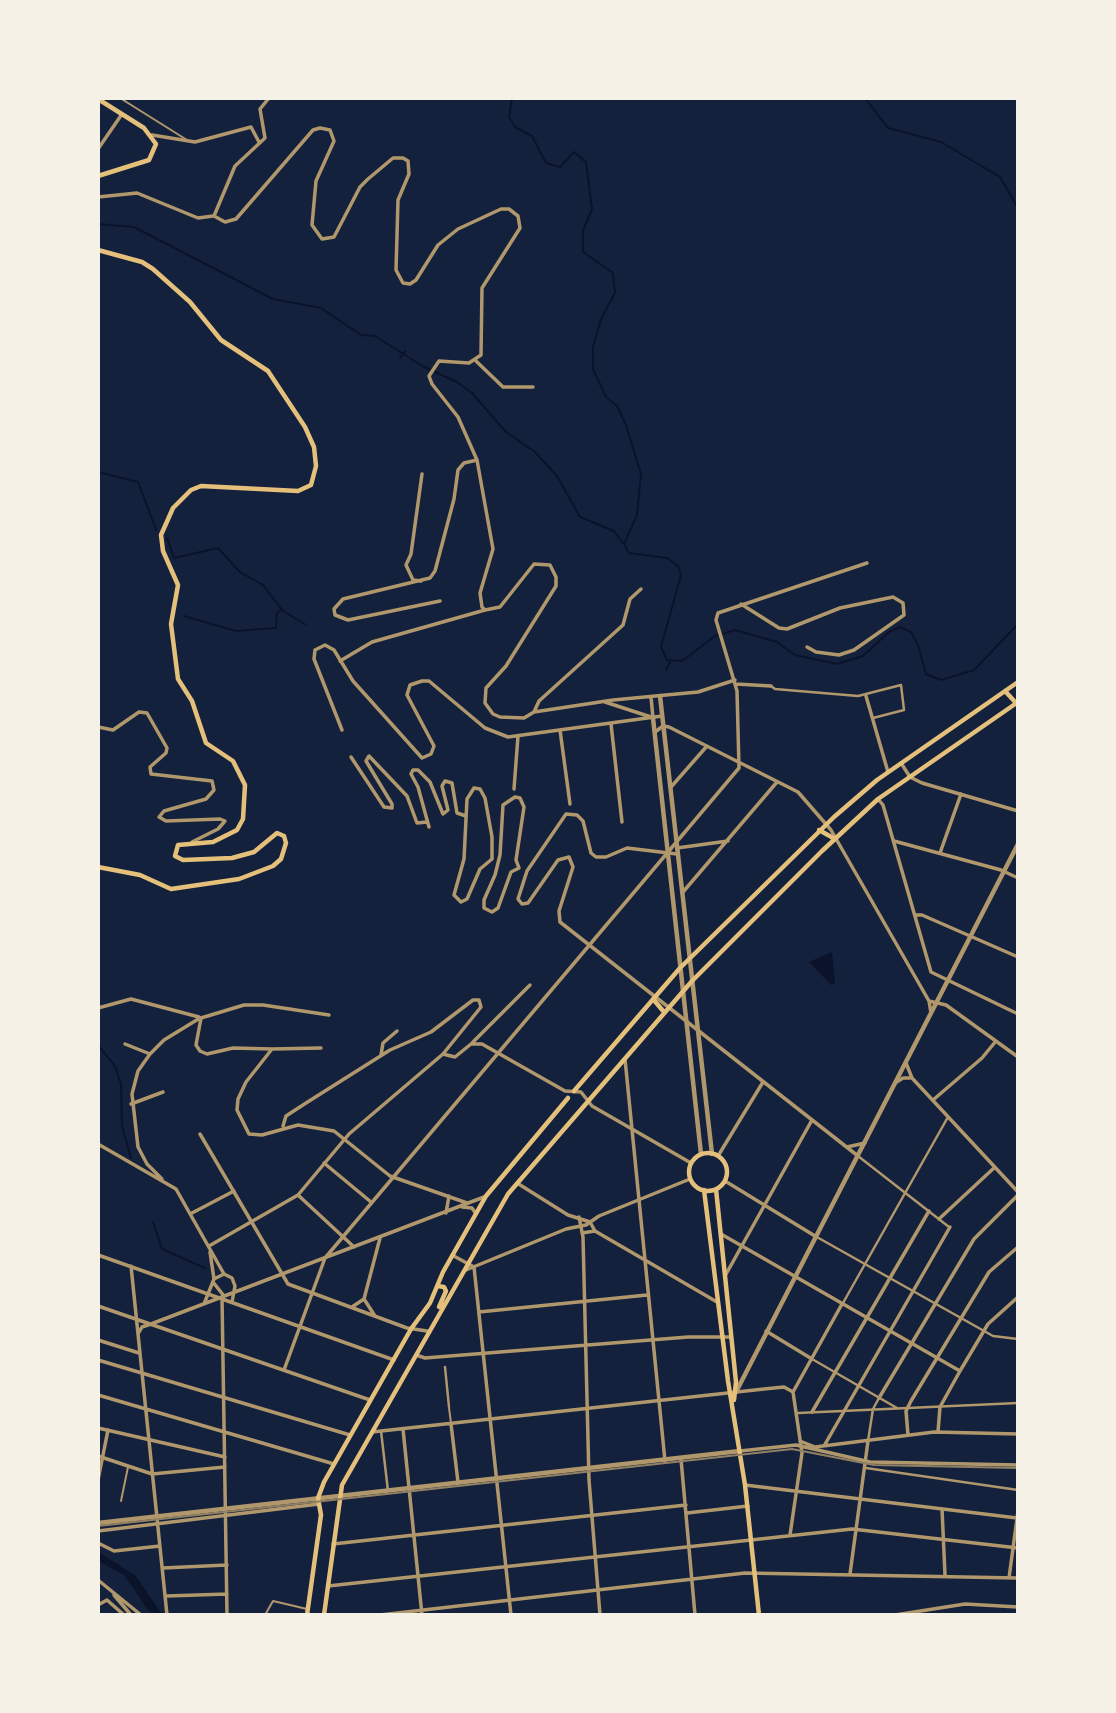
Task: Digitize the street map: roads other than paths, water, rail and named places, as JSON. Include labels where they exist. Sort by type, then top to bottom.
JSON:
[{"type":"main road","points":[[98,99],[152,135],[156,151],[149,160],[98,176]]},
{"type":"main road","points":[[98,250],[142,262],[153,269],[190,302],[221,340],[268,371],[298,412],[316,458],[315,475],[305,489],[201,486],[181,499],[164,526],[163,551],[178,585],[171,624],[178,679],[192,701],[206,743],[233,761],[245,785],[243,819],[237,830],[213,842],[192,842],[176,846],[174,853],[177,858],[222,859],[244,855],[257,849],[275,833],[284,835],[286,843],[281,859],[273,866],[239,879],[178,888],[166,888],[141,875],[98,867]]},
{"type":"main road","points":[[574,1091],[689,959],[819,830],[888,772],[1018,682]]},
{"type":"main road","points":[[324,1615],[342,1485],[498,1209],[587,1100],[683,990],[878,799],[1017,703],[1004,691]]},
{"type":"main road","points":[[819,830],[835,839]]},
{"type":"main road","points":[[654,998],[664,1012]]},
{"type":"main road","points":[[307,1612],[321,1516],[319,1501],[334,1464],[411,1329],[430,1303],[452,1255],[486,1196],[568,1098]]},
{"type":"main road","points":[[704,1191],[716,1189],[725,1181],[726,1167],[715,1155],[701,1154],[691,1163],[690,1179],[704,1191],[722,1335],[733,1392]]},
{"type":"main road","points":[[716,1189],[731,1337],[733,1401],[760,1615]]},
{"type":"main road","points":[[436,1287],[444,1287],[446,1291],[438,1311]]},
{"type":"street","points":[[214,216],[235,166],[265,138],[260,109],[269,98]]},
{"type":"street","points":[[98,149],[122,114]]},
{"type":"street","points":[[152,135],[195,142],[251,127],[259,142]]},
{"type":"street","points":[[98,197],[137,193],[198,218],[214,216],[225,222],[236,219],[313,130],[320,128],[330,130],[334,141],[316,180],[312,225],[322,239],[334,237],[360,187],[393,158],[403,158],[408,161],[409,174],[398,200],[396,270],[402,283],[416,280],[438,244],[447,235],[491,214],[509,209],[518,216],[520,228],[482,288],[481,355],[476,361]]},
{"type":"street","points":[[485,610],[480,601],[480,593],[493,549],[477,460],[458,417],[432,384],[430,373],[436,364],[447,359],[476,361],[503,387],[533,387]]},
{"type":"street","points":[[440,601],[348,620],[335,615],[334,609],[343,599],[423,581],[435,571],[454,499],[458,470],[464,463],[477,460]]},
{"type":"street","points":[[422,474],[411,554],[405,565],[413,580],[423,581]]},
{"type":"street","points":[[340,661],[372,642],[500,607],[534,564],[543,563],[554,570],[556,586],[506,666],[484,694],[488,709],[500,717],[524,718],[534,712],[698,692],[735,682],[771,685],[779,689],[866,695],[901,685],[904,710],[873,718]]},
{"type":"street","points":[[284,1370],[325,1258],[589,944],[676,845],[740,764],[735,682],[716,620],[723,609],[867,564]]},
{"type":"street","points":[[534,712],[540,701],[623,625],[631,599],[641,589]]},
{"type":"street","points":[[741,604],[779,628],[787,629],[840,608],[893,597],[903,603],[904,615],[854,650],[839,655],[816,652],[807,647]]},
{"type":"street","points":[[342,730],[313,654],[319,646],[330,646],[353,681],[417,756],[428,757],[434,746],[407,695],[410,685],[422,681],[429,681],[485,728],[498,735],[518,736],[662,716]]},
{"type":"street","points":[[866,695],[888,772]]},
{"type":"street","points":[[660,696],[697,1031],[715,1155]]},
{"type":"street","points":[[651,697],[701,1154]]},
{"type":"street","points":[[623,700],[623,707]]},
{"type":"street","points":[[603,702],[653,718]]},
{"type":"street","points":[[1017,703],[1018,731]]},
{"type":"street","points":[[98,727],[113,730],[139,712],[147,713],[167,748],[166,753],[150,767],[151,775],[212,781],[214,790],[206,799],[164,811],[159,817],[166,821],[225,821],[218,830],[192,842]]},
{"type":"street","points":[[611,724],[622,822]]},
{"type":"street","points":[[655,732],[663,726]]},
{"type":"street","points":[[663,726],[798,792],[827,823],[929,1001],[931,1015]]},
{"type":"street","points":[[561,730],[570,804]]},
{"type":"street","points":[[514,789],[518,736]]},
{"type":"street","points":[[669,788],[707,746]]},
{"type":"street","points":[[351,757],[384,807],[392,808],[392,804],[366,761],[369,756],[407,796],[417,823],[428,825],[418,787],[411,774],[413,770],[418,770],[430,782],[443,814],[448,810],[442,786],[445,781],[452,783],[457,813],[466,816]]},
{"type":"street","points":[[901,763],[910,776],[1018,811]]},
{"type":"street","points":[[682,894],[777,782]]},
{"type":"street","points":[[519,868],[516,860],[524,807],[520,798],[509,799],[503,804],[503,838],[494,860],[481,869],[467,899],[461,902],[456,898],[464,859],[470,790],[480,789],[488,813],[494,860],[495,875],[484,900],[486,910],[492,912],[498,908],[511,872],[519,868],[527,871]]},
{"type":"street","points":[[940,853],[961,794]]},
{"type":"street","points":[[878,799],[894,841],[931,972],[1018,1014]]},
{"type":"street","points":[[677,854],[627,848],[606,857],[596,857],[591,853],[583,821],[577,815],[569,814],[563,816],[527,871],[518,895],[522,904],[528,903],[561,858],[572,860],[572,871],[558,918],[654,998],[950,1227],[824,1446]]},
{"type":"street","points":[[676,845],[728,841]]},
{"type":"street","points":[[894,841],[1004,871],[1018,878]]},
{"type":"street","points":[[733,1392],[1018,844]]},
{"type":"street","points":[[915,915],[922,915],[1018,957]]},
{"type":"street","points":[[443,1054],[454,1057],[471,1044],[530,985]]},
{"type":"street","points":[[941,993],[946,1005]]},
{"type":"street","points":[[98,1008],[131,999],[201,1018]]},
{"type":"street","points":[[209,1246],[298,1195],[346,1138],[443,1054],[481,1007],[480,1000],[473,1000],[431,1031],[381,1055],[286,1116],[283,1126]]},
{"type":"street","points":[[929,1001],[946,1005],[1018,1057]]},
{"type":"street","points":[[232,1302],[232,1278],[224,1274],[183,1196],[162,1179],[142,1156],[131,1104],[138,1072],[164,1040],[201,1018],[244,1005],[329,1015]]},
{"type":"street","points":[[201,1018],[196,1045],[200,1051],[207,1054],[233,1048],[321,1048]]},
{"type":"street","points":[[381,1055],[383,1043],[397,1031]]},
{"type":"street","points":[[478,1037],[482,1044],[497,1055],[565,1091],[583,1093],[587,1100],[691,1163]]},
{"type":"street","points":[[933,1100],[982,1058],[996,1041]]},
{"type":"street","points":[[125,1044],[150,1054]]},
{"type":"street","points":[[471,1044],[482,1044]]},
{"type":"street","points":[[272,1049],[246,1082],[238,1099],[237,1111],[249,1134],[262,1135],[283,1126],[314,1127],[346,1138],[394,1177],[467,1203]]},
{"type":"street","points":[[625,1057],[665,1461]]},
{"type":"street","points":[[850,1574],[873,1409],[974,1239],[1018,1193],[912,1078],[906,1063]]},
{"type":"street","points":[[895,1084],[905,1077],[912,1078]]},
{"type":"street","points":[[715,1155],[763,1082]]},
{"type":"street","points":[[131,1104],[163,1091]]},
{"type":"street","points":[[568,1098],[574,1091]]},
{"type":"street","points":[[790,1536],[800,1443],[793,1392],[948,1116]]},
{"type":"street","points":[[724,1278],[812,1120]]},
{"type":"street","points":[[200,1134],[288,1284],[411,1329],[427,1331]]},
{"type":"street","points":[[847,1147],[864,1143]]},
{"type":"street","points":[[98,1144],[162,1179]]},
{"type":"street","points":[[324,1163],[371,1203]]},
{"type":"street","points":[[939,1219],[995,1167]]},
{"type":"street","points":[[461,1273],[579,1227],[690,1179]]},
{"type":"street","points":[[725,1181],[815,1236],[866,1262],[993,1336],[1018,1339]]},
{"type":"street","points":[[517,1184],[573,1217],[590,1222],[595,1231],[718,1303]]},
{"type":"street","points":[[192,1213],[234,1191]]},
{"type":"street","points":[[298,1195],[354,1247]]},
{"type":"street","points":[[446,1213],[449,1196]]},
{"type":"street","points":[[138,1334],[142,1327],[486,1196]]},
{"type":"street","points":[[460,1208],[472,1208],[476,1214]]},
{"type":"street","points":[[812,1412],[929,1211]]},
{"type":"street","points":[[571,1228],[573,1217]]},
{"type":"street","points":[[579,1217],[582,1233],[589,1469],[600,1615]]},
{"type":"street","points":[[582,1233],[595,1231]]},
{"type":"street","points":[[719,1232],[960,1371]]},
{"type":"street","points":[[352,1307],[364,1299],[380,1238]]},
{"type":"street","points":[[336,1244],[340,1252]]},
{"type":"street","points":[[209,1246],[213,1281],[223,1304],[228,1615]]},
{"type":"street","points":[[908,1435],[907,1408],[936,1357],[991,1269],[1018,1247]]},
{"type":"street","points":[[98,1255],[394,1360]]},
{"type":"street","points":[[452,1255],[474,1267]]},
{"type":"street","points":[[131,1266],[167,1615]]},
{"type":"street","points":[[474,1267],[511,1615]]},
{"type":"street","points":[[204,1304],[213,1281],[224,1274]]},
{"type":"street","points":[[479,1312],[648,1294]]},
{"type":"street","points":[[938,1432],[940,1407],[960,1371],[984,1331],[1018,1297]]},
{"type":"street","points":[[364,1299],[375,1316]]},
{"type":"street","points":[[98,1306],[370,1400]]},
{"type":"street","points":[[766,1331],[898,1409]]},
{"type":"street","points":[[415,1355],[424,1358],[653,1339],[722,1335],[731,1337]]},
{"type":"street","points":[[98,1340],[139,1353]]},
{"type":"street","points":[[98,1360],[350,1435]]},
{"type":"street","points":[[445,1367],[449,1407]]},
{"type":"street","points":[[371,1432],[784,1387],[793,1392]]},
{"type":"street","points":[[98,1395],[334,1464]]},
{"type":"street","points":[[796,1413],[1018,1403]]},
{"type":"street","points":[[451,1423],[460,1484]]},
{"type":"street","points":[[98,1427],[149,1442],[225,1457]]},
{"type":"street","points":[[403,1429],[422,1613]]},
{"type":"street","points":[[98,1480],[100,1456],[107,1430]]},
{"type":"street","points":[[381,1431],[388,1490]]},
{"type":"street","points":[[98,1531],[225,1517],[340,1496],[665,1461],[800,1443],[824,1446],[938,1432],[1018,1434]]},
{"type":"street","points":[[800,1443],[865,1461],[1018,1465]]},
{"type":"street","points":[[100,1456],[152,1474],[225,1467]]},
{"type":"street","points":[[681,1459],[695,1615]]},
{"type":"street","points":[[864,1467],[1018,1490]]},
{"type":"street","points":[[745,1485],[1018,1518]]},
{"type":"street","points":[[98,1523],[319,1501]]},
{"type":"street","points":[[333,1544],[686,1505]]},
{"type":"street","points":[[687,1513],[748,1506]]},
{"type":"street","points":[[942,1509],[944,1575]]},
{"type":"street","points":[[1009,1578],[1016,1547],[1018,1511]]},
{"type":"street","points":[[328,1587],[857,1529],[1016,1547]]},
{"type":"street","points":[[98,1543],[114,1551],[160,1546]]},
{"type":"street","points":[[163,1567],[226,1565]]},
{"type":"street","points":[[380,1615],[422,1613],[755,1573],[1018,1578]]},
{"type":"street","points":[[98,1580],[141,1615]]},
{"type":"street","points":[[110,1590],[131,1615]]},
{"type":"street","points":[[167,1597],[227,1594]]},
{"type":"street","points":[[98,1605],[107,1600],[124,1615]]},
{"type":"street","points":[[895,1615],[929,1612],[965,1604],[1018,1606]]},
{"type":"lane","points":[[120,98],[188,141]]},
{"type":"lane","points":[[443,1356],[445,1367]]},
{"type":"lane","points":[[449,1407],[451,1423]]},
{"type":"lane","points":[[121,1502],[128,1466]]},
{"type":"lane","points":[[265,1615],[273,1601],[307,1612]]},
{"type":"water","points":[[832,952],[835,984],[831,985],[809,962]]},
{"type":"water","points":[[98,1552],[135,1575],[160,1611],[168,1615],[154,1615],[148,1610],[124,1575],[98,1561]]},
{"type":"waterway","points":[[512,98],[509,117],[515,127],[532,136],[546,163],[560,167],[574,152],[586,162],[592,209],[583,231],[583,252],[613,273],[615,293],[601,319],[593,347],[593,369],[606,397],[617,406],[626,425],[641,474],[637,515],[624,544],[629,553],[667,558],[678,566],[681,575],[661,647],[667,660],[682,661],[715,636],[735,630],[777,642],[795,655],[837,664],[863,656],[889,632],[900,627],[911,632],[918,645],[926,674],[941,680],[974,670],[1018,624]]},
{"type":"waterway","points":[[865,98],[888,128],[941,142],[1000,177],[1018,208]]},
{"type":"waterway","points":[[98,224],[134,227],[273,299],[321,308],[361,335],[375,336],[424,367],[457,382],[472,393],[506,432],[535,452],[557,476],[580,517],[614,531],[623,543]]},
{"type":"waterway","points":[[400,358],[405,351]]},
{"type":"waterway","points":[[98,472],[138,482],[156,530]]},
{"type":"waterway","points":[[167,538],[174,558],[218,548],[240,572],[263,585],[282,610],[306,625]]},
{"type":"waterway","points":[[184,616],[236,631],[276,628],[277,613],[281,610]]},
{"type":"waterway","points":[[666,670],[670,662]]},
{"type":"waterway","points":[[98,1045],[115,1066],[121,1084],[122,1126],[131,1158]]},
{"type":"waterway","points":[[153,1222],[162,1249],[205,1268]]},
{"type":"tram line","points":[[98,1526],[792,1449],[874,1465],[1018,1468]]}]
